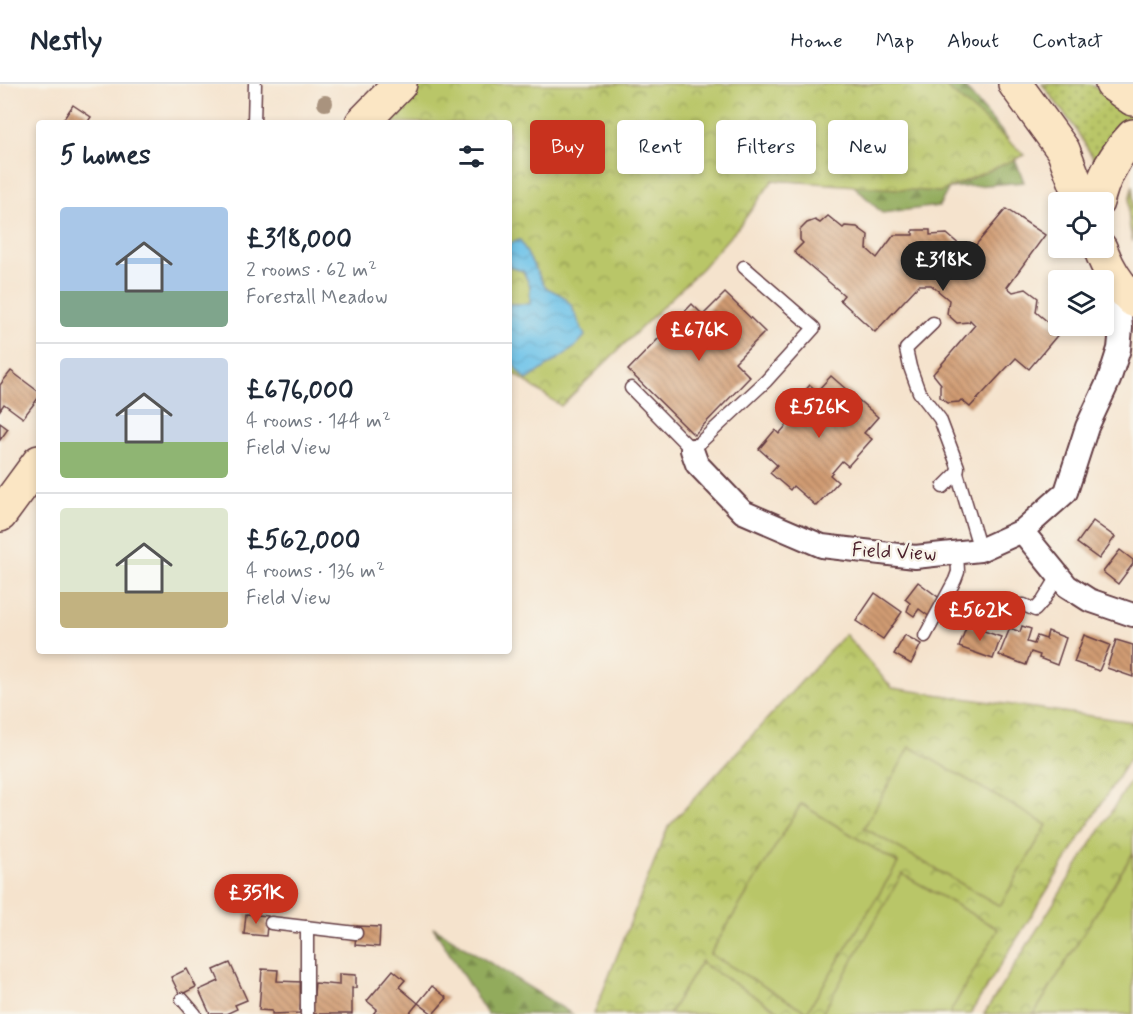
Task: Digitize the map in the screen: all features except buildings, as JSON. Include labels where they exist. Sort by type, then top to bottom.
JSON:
[{"type":"street","points":[[365,120],[400,84]]},
{"type":"street","points":[[1015,84],[1063,150],[1079,192]]},
{"type":"street","points":[[1112,84],[1133,99]]},
{"type":"street","points":[[1100,192],[1119,150],[1133,136]]},
{"type":"street","points":[[1104,258],[1125,293]]},
{"type":"street","name":"Field View","points":[[692,450],[697,464],[742,512],[822,546],[915,557],[980,550],[1022,531],[1066,492],[1087,427],[1109,380],[1119,349],[1125,293]]},
{"type":"street","name":"Field View","points":[[1109,380],[1128,352],[1133,349]]},
{"type":"street","points":[[0,515],[36,466]]},
{"type":"street","points":[[1022,531],[1067,586],[1089,600],[1133,615]]},
{"type":"lane","points":[[254,120],[255,84]]},
{"type":"lane","points":[[631,387],[692,450],[766,381],[814,328],[744,267]]},
{"type":"lane","points":[[933,323],[906,349],[919,392],[940,419],[958,467],[957,473],[980,550]]},
{"type":"lane","points":[[943,487],[957,473]]},
{"type":"lane","points":[[925,636],[955,580],[958,572],[957,553]]},
{"type":"lane","points":[[1002,606],[1024,605],[1035,610],[1044,601],[1059,575]]},
{"type":"lane","points":[[271,923],[356,933]]},
{"type":"lane","points":[[307,927],[307,1014]]},
{"type":"lane","points":[[182,999],[195,1014]]},
{"type":"green space","points":[[423,84],[942,84],[1025,155],[940,192],[773,180],[741,224],[702,268],[561,406],[512,372],[512,120],[384,120]]},
{"type":"green space","points":[[842,84],[962,84],[1007,138],[1024,182],[949,188],[939,206],[882,213],[853,185],[773,180],[697,247],[762,174],[816,174],[816,120],[810,120]]},
{"type":"green space","points":[[1042,84],[1090,84],[1133,111],[1133,118],[1115,138],[1098,166],[1075,128]]},
{"type":"green space","points":[[1133,186],[1133,242],[1128,214]]},
{"type":"green space","points":[[845,634],[892,688],[1133,722],[1133,753],[970,1014],[594,1014],[668,827]]},
{"type":"green space","points":[[910,747],[1047,825],[1000,906],[864,828]]},
{"type":"green space","points":[[1133,777],[1133,1014],[984,1014]]},
{"type":"green space","points":[[801,804],[898,863],[807,1012],[710,954]]},
{"type":"green space","points":[[1133,853],[1133,1014],[1034,1014]]},
{"type":"green space","points":[[902,874],[998,929],[949,1014],[822,1014]]},
{"type":"green space","points":[[433,927],[572,1014],[487,1014]]},
{"type":"green space","points":[[701,963],[784,1014],[669,1014]]},
{"type":"water","points":[[520,240],[545,287],[563,296],[571,305],[585,336],[574,348],[527,380],[519,373],[512,360],[512,304],[530,304],[530,286],[523,271],[512,268],[512,243]]}]
